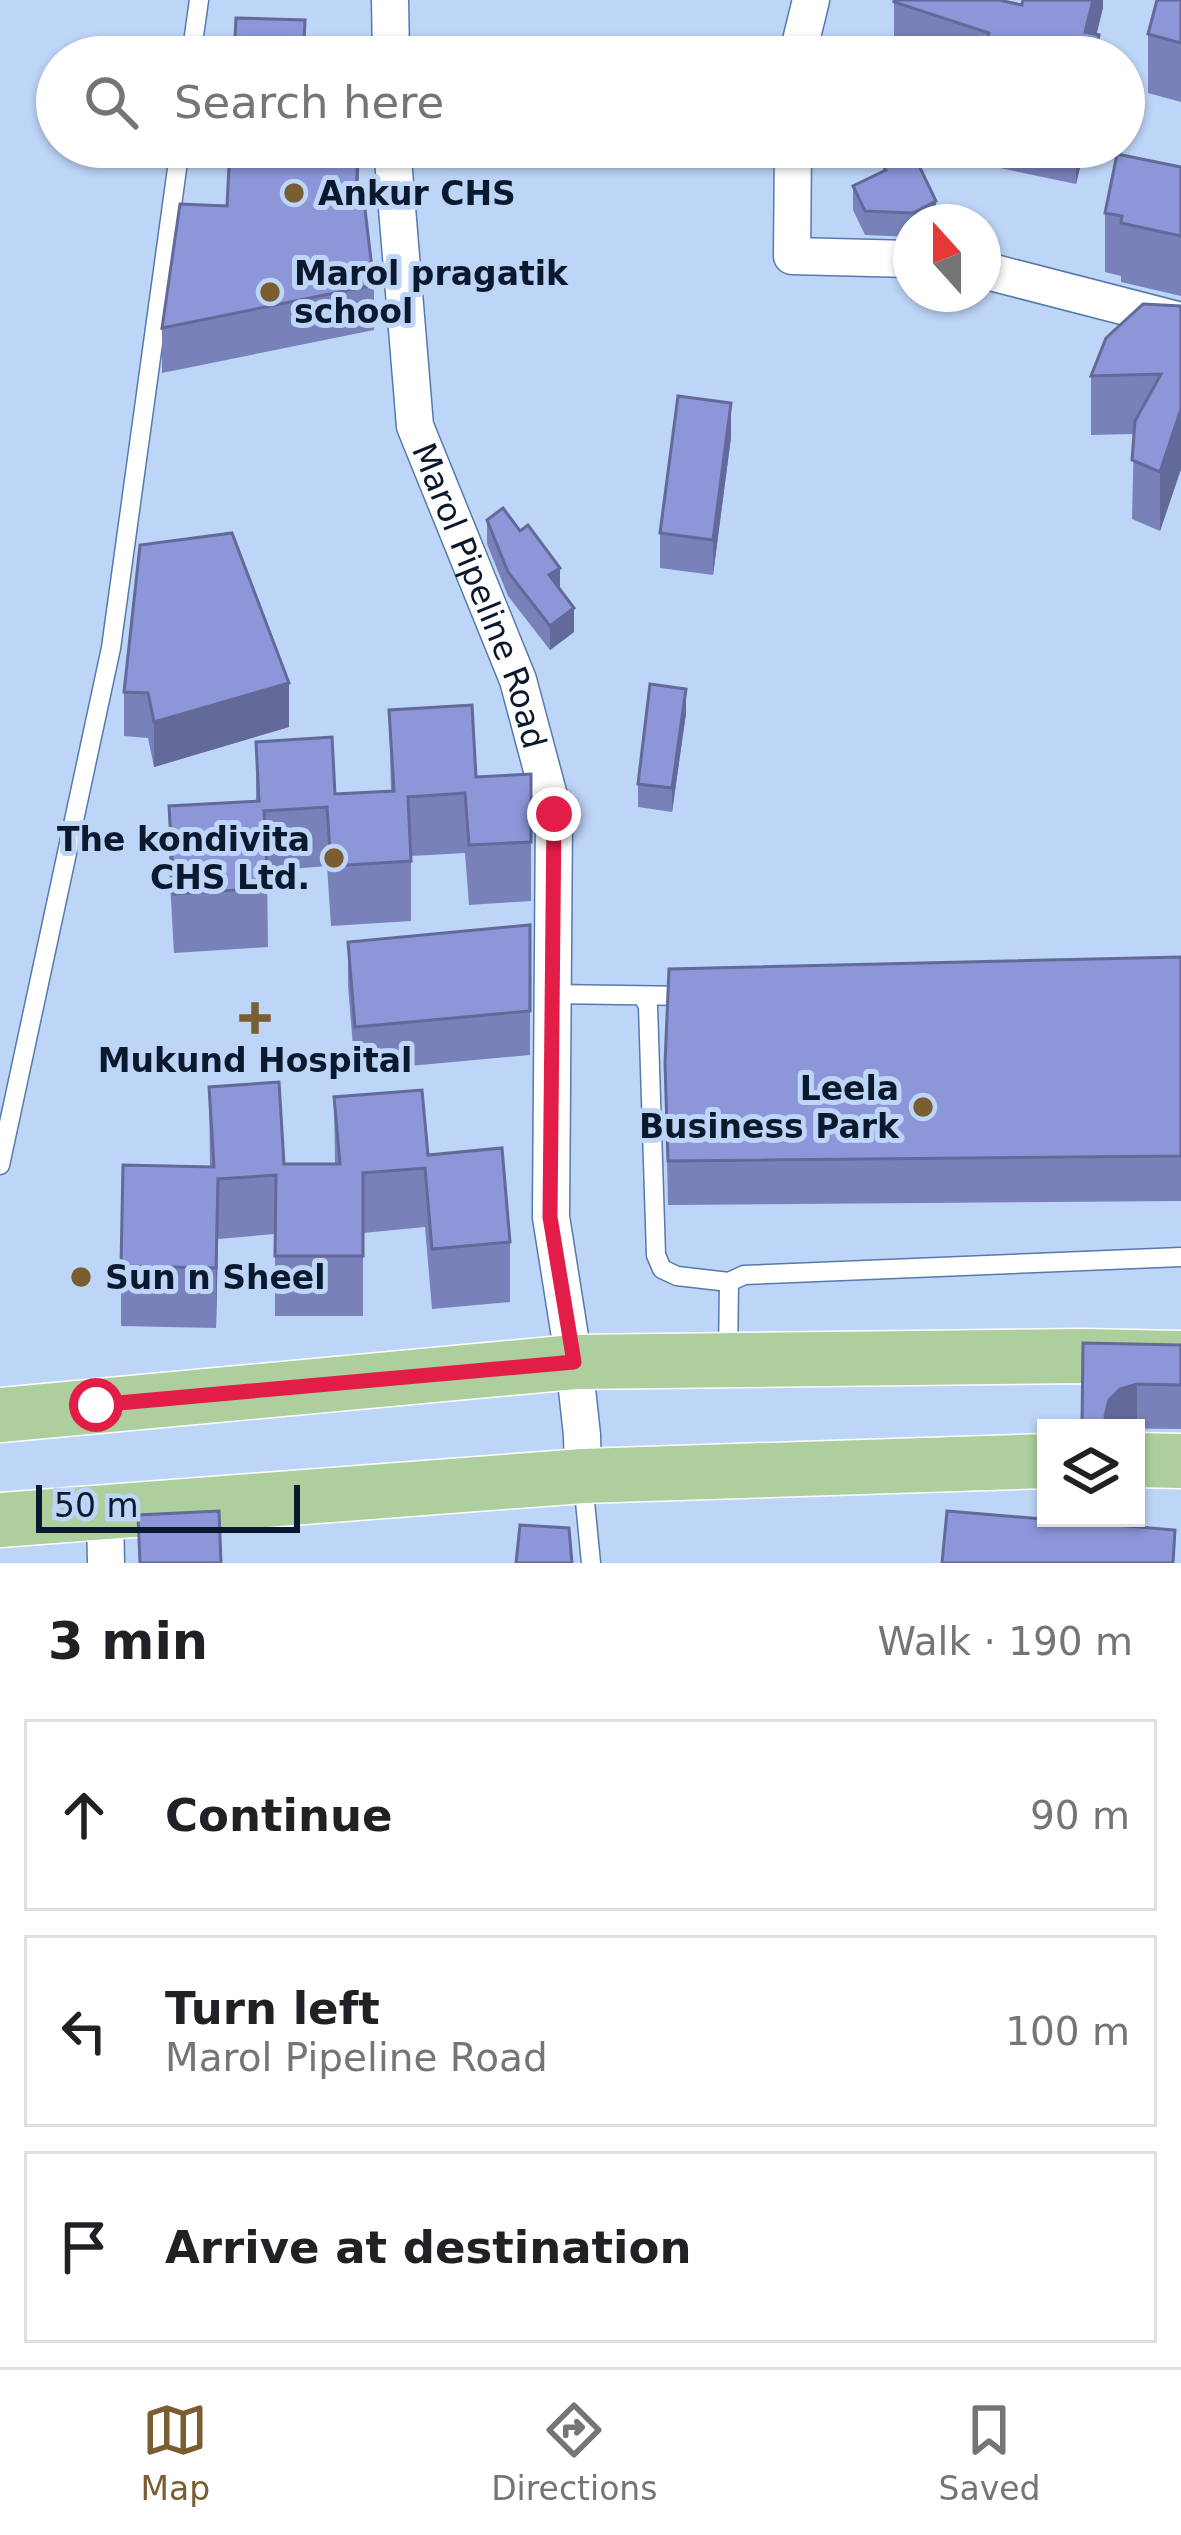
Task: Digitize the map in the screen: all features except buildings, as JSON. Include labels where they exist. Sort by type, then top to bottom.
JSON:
[{"type":"main road","points":[[0,1415],[574,1362],[1181,1358]]},
{"type":"main road","points":[[1145,1460],[1181,1461]]},
{"type":"main road","points":[[0,1520],[105,1537],[583,1476],[1037,1461]]},
{"type":"street","points":[[390,0],[391,36]]},
{"type":"street","points":[[802,36],[811,0]]},
{"type":"street","name":"Marol Pipeline Road","points":[[394,168],[415,426],[518,680],[554,814],[550,1217],[574,1362],[583,1476]]},
{"type":"street","points":[[793,168],[793,256],[893,258]]},
{"type":"street","points":[[1001,275],[1181,321]]},
{"type":"lane","points":[[194,36],[199,0]]},
{"type":"lane","points":[[0,1165],[111,648],[177,168]]},
{"type":"lane","points":[[551,994],[713,995]]},
{"type":"lane","points":[[643,997],[648,1006],[656,1255],[662,1269],[677,1276],[729,1282],[765,1273],[1181,1257]]},
{"type":"lane","points":[[728,1360],[729,1282]]},
{"type":"lane","points":[[583,1476],[591,1563]]},
{"type":"place","name":"Ankur CHS","points":[[294,193]]},
{"type":"place","name":"Marol pragatik school","points":[[270,292]]},
{"type":"place","name":"The kondivita CHS Ltd.","points":[[334,858]]},
{"type":"place","name":"Mukund Hospital","points":[[255,1018]]},
{"type":"place","name":"Leela Business Park","points":[[923,1107]]},
{"type":"place","name":"Sun n Sheel","points":[[81,1277]]},
{"type":"route","points":[[96,1405],[574,1362],[550,1217],[554,814]]}]
